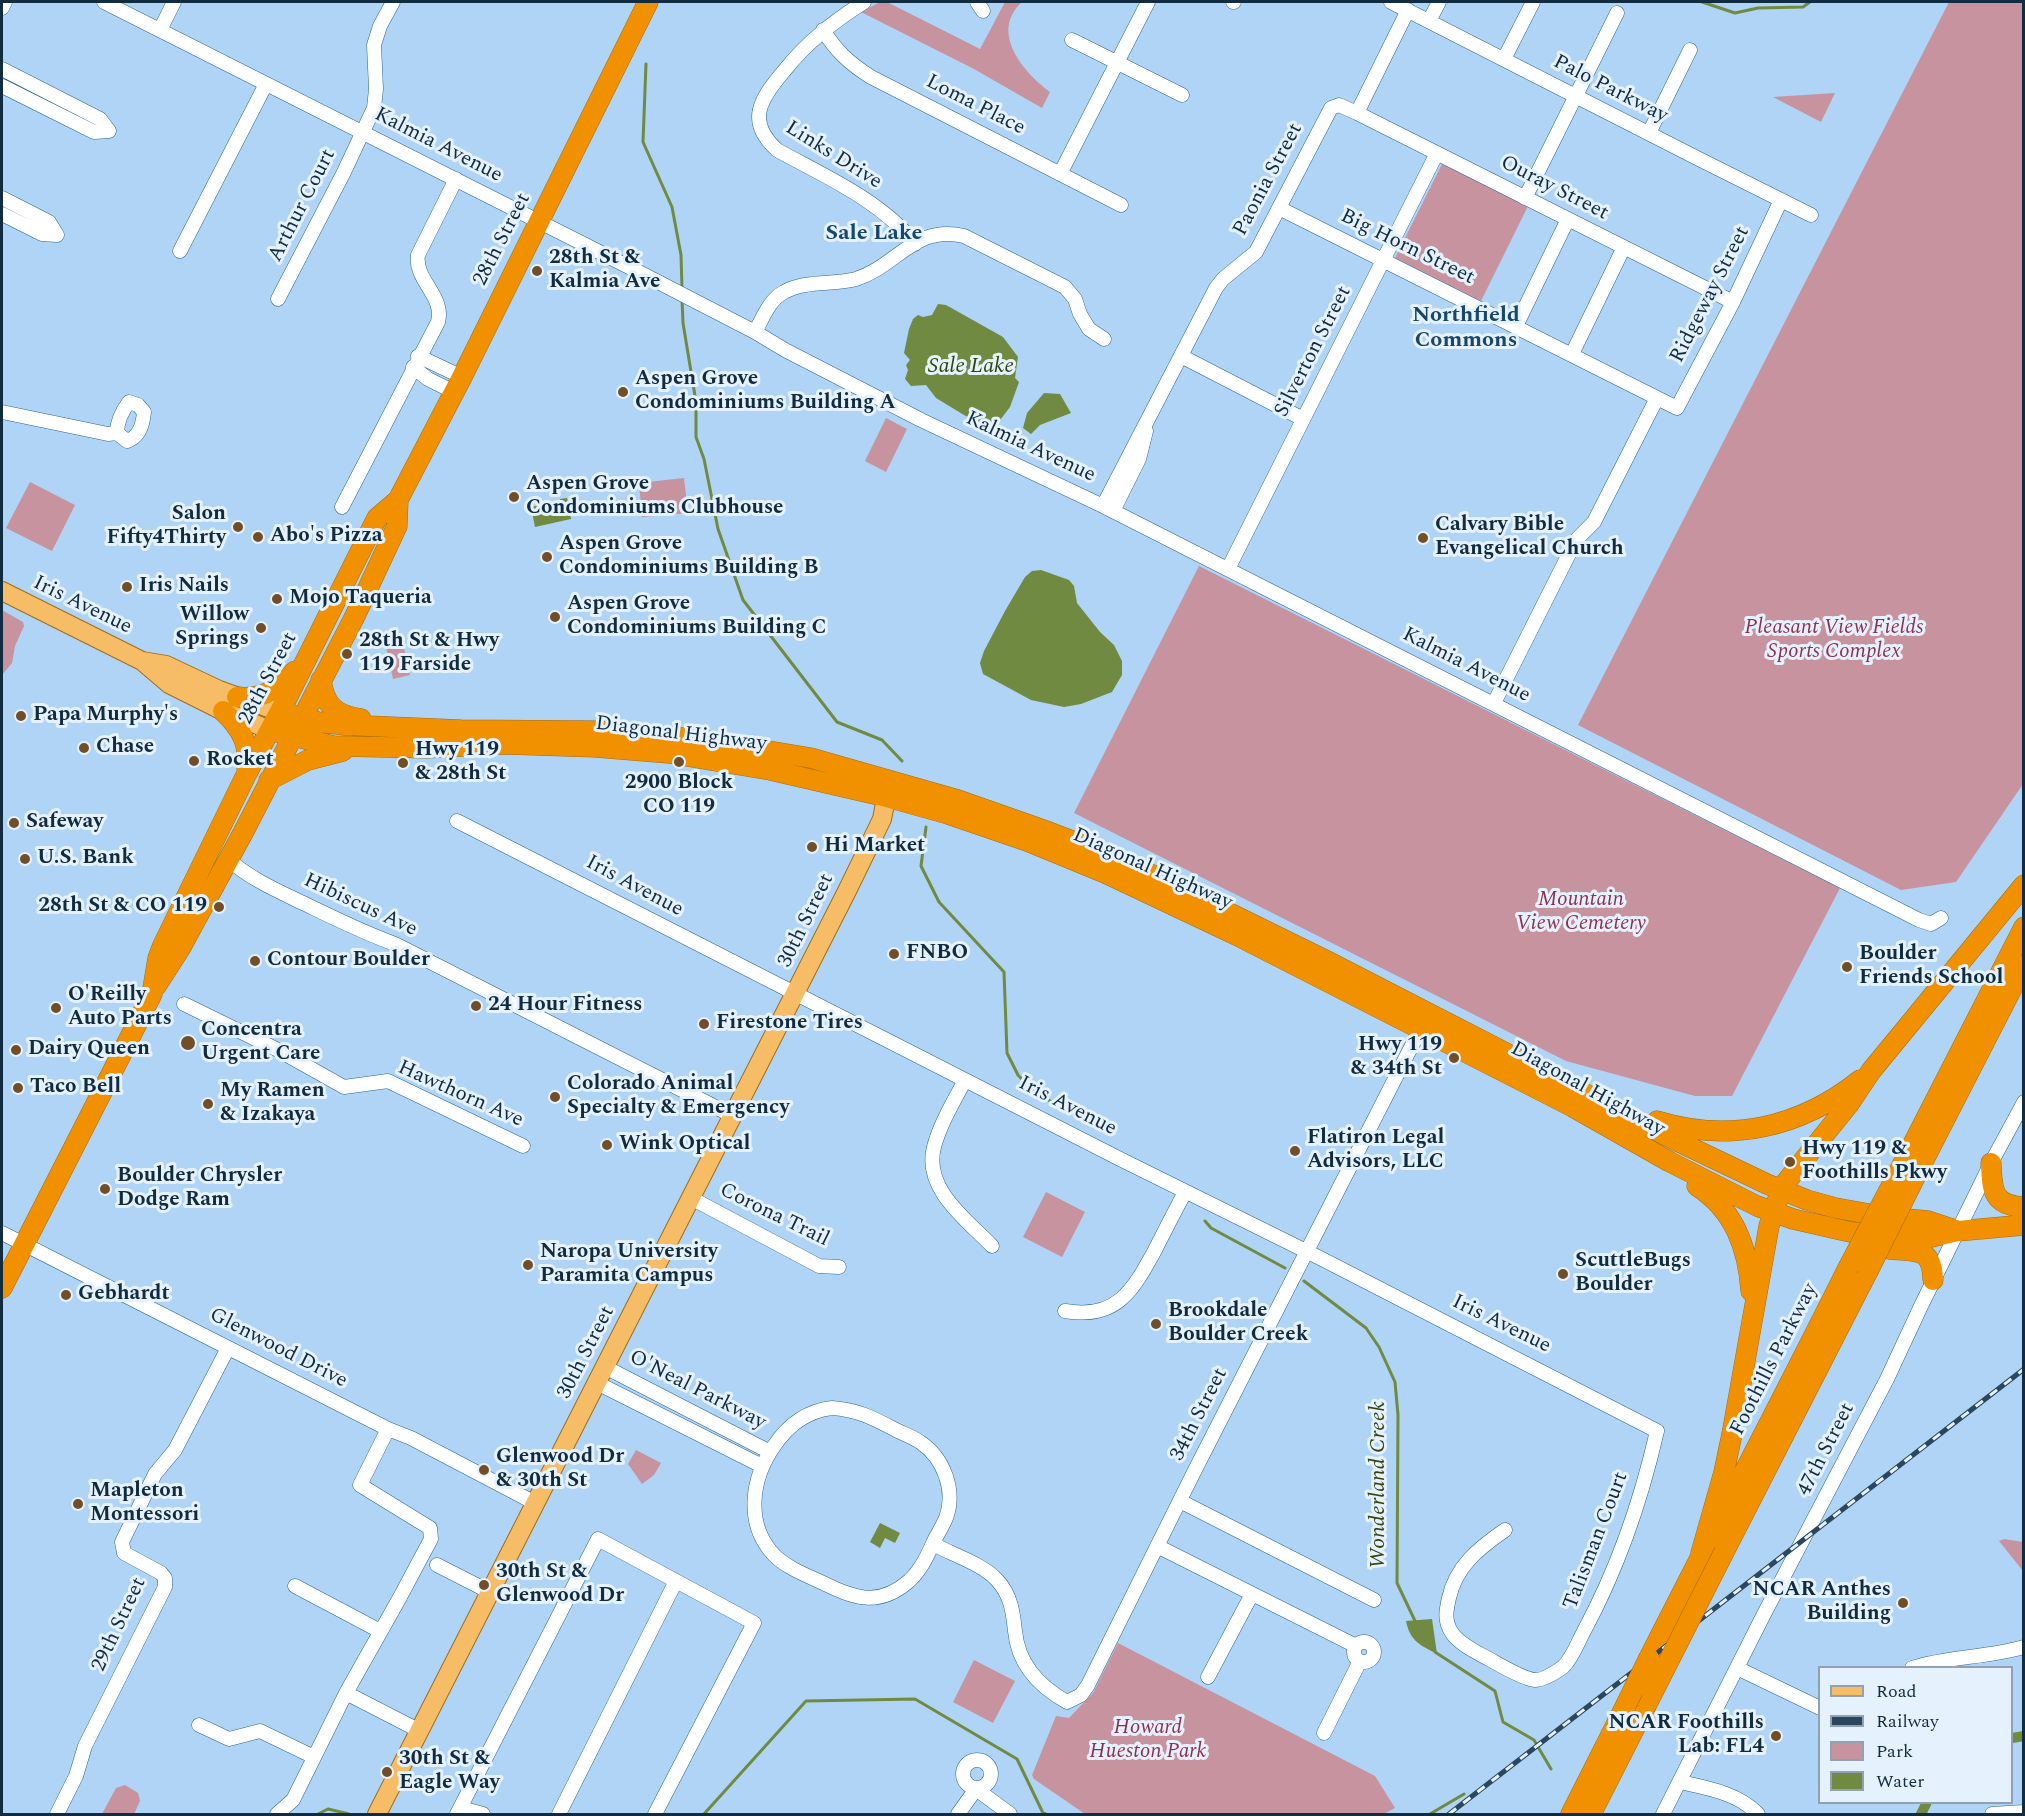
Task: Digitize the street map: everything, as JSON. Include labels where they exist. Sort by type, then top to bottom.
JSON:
[{"type":"highway","name":"28th Street","points":[[154,988],[158,958],[163,945],[247,773],[377,518],[398,500],[458,385],[648,2]]},
{"type":"highway","name":"28th Street","points":[[2,1288],[154,988],[169,968],[228,859],[355,616],[397,526],[398,500]]},
{"type":"highway","points":[[237,697],[257,697],[276,689],[309,655]]},
{"type":"highway","points":[[321,680],[324,697],[340,713],[352,718],[420,727]]},
{"type":"highway","points":[[223,711],[236,724],[244,737],[248,753],[247,773]]},
{"type":"highway","name":"Diagonal Highway","points":[[280,712],[345,725],[461,730],[596,731],[697,739],[811,758],[888,788]]},
{"type":"highway","name":"Diagonal Highway","points":[[270,729],[333,746],[427,748],[504,744],[613,748],[668,753],[888,788],[1021,821],[1096,850],[1144,881],[1425,1021],[1615,1108],[1677,1141],[1781,1190],[1836,1208],[1928,1221],[1958,1231]]},
{"type":"highway","points":[[269,780],[308,760],[357,747]]},
{"type":"highway","points":[[1701,1553],[1724,1472],[1769,1226],[1781,1190],[1849,1104],[1871,1071],[2024,885]]},
{"type":"highway","name":"Foothills Parkway","points":[[1591,1815],[1868,1271],[1903,1182],[2024,927]]},
{"type":"highway","name":"Foothills Parkway","points":[[1571,1815],[1701,1553],[1744,1474],[1848,1268],[1903,1182],[2024,965]]},
{"type":"highway","name":"Diagonal Highway","points":[[1425,1021],[1670,1162],[1726,1192],[1793,1219],[1850,1232],[1927,1238],[1958,1231],[2024,1225]]},
{"type":"highway","points":[[1615,1108],[1694,1130],[1732,1132],[1757,1129],[1818,1107],[1846,1091],[1871,1071]]},
{"type":"highway","points":[[1580,1111],[1599,1129],[1702,1190],[1727,1212],[1747,1258],[1751,1321]]},
{"type":"highway","points":[[1991,1163],[1992,1188],[2000,1202],[2014,1207],[2024,1207]]},
{"type":"highway","points":[[1793,1219],[1825,1238],[1924,1254],[1931,1262],[1933,1280]]},
{"type":"main road","name":"Iris Avenue","points":[[2,591],[142,661],[169,684],[223,711],[270,729]]},
{"type":"main road","name":"Iris Avenue","points":[[142,661],[166,665],[237,697],[280,712]]},
{"type":"main road","name":"30th Street","points":[[377,1815],[796,995],[880,824],[888,788]]},
{"type":"street","points":[[2,8],[5,2]]},
{"type":"street","name":"Kalmia Avenue","points":[[104,2],[456,179],[921,420],[1108,508],[1919,921],[1931,924],[1941,918]]},
{"type":"street","points":[[160,30],[174,2]]},
{"type":"street","name":"Arthur Court","points":[[278,299],[364,132],[374,108],[376,37],[393,2]]},
{"type":"street","points":[[823,30],[864,2]]},
{"type":"street","points":[[1060,174],[1148,2]]},
{"type":"street","name":"Palo Parkway","points":[[1391,2],[1811,215]]},
{"type":"street","points":[[1430,21],[1439,2]]},
{"type":"street","points":[[1504,59],[1533,2]]},
{"type":"street","points":[[1358,113],[1408,10]]},
{"type":"street","points":[[1525,198],[1617,14]]},
{"type":"street","name":"Links Drive","points":[[823,30],[801,50],[768,89],[760,106],[759,118],[762,130],[777,150],[867,201],[891,218],[915,244]]},
{"type":"street","name":"Loma Place","points":[[823,30],[840,54],[861,71],[1121,205]]},
{"type":"street","points":[[1072,40],[1182,95]]},
{"type":"street","points":[[1649,133],[1690,50]]},
{"type":"street","points":[[2,69],[100,119],[109,131],[94,132],[2,86]]},
{"type":"street","points":[[20,95],[26,82]]},
{"type":"street","points":[[180,251],[266,84]]},
{"type":"street","name":"Paonia Street","points":[[1108,508],[1148,421],[1216,288],[1222,279],[1256,252],[1331,108],[1339,105],[1358,113]]},
{"type":"street","name":"Ouray Street","points":[[1358,113],[1732,302]]},
{"type":"street","name":"Silverton Street","points":[[1228,569],[1437,153]]},
{"type":"street","points":[[342,507],[438,322],[439,306],[418,270],[417,262],[418,255],[456,179]]},
{"type":"street","points":[[2,198],[49,222],[57,235],[42,234],[2,214]]},
{"type":"street","name":"Ridgeway Street","points":[[1677,408],[1781,200]]},
{"type":"street","name":"Big Horn Street","points":[[1279,208],[1677,408]]},
{"type":"street","points":[[1516,326],[1568,219]]},
{"type":"street","points":[[755,332],[770,304],[782,293],[793,288],[859,278],[935,234],[952,233],[964,236],[1065,287],[1075,299],[1080,314],[1089,329],[1104,339]]},
{"type":"street","points":[[1572,354],[1624,247]]},
{"type":"street","points":[[1181,356],[1303,419]]},
{"type":"street","points":[[416,362],[428,379],[458,385]]},
{"type":"street","points":[[1494,703],[1570,550],[1594,522],[1657,398]]},
{"type":"street","points":[[2,412],[108,434],[117,433]]},
{"type":"street","name":"Iris Avenue","points":[[457,821],[1657,1431]]},
{"type":"street","name":"Hibiscus Ave","points":[[228,859],[240,870],[276,890],[373,936],[395,944],[734,1116]]},
{"type":"street","name":"Hawthorn Ave","points":[[184,1004],[278,1050],[344,1087],[388,1081],[524,1146]]},
{"type":"street","name":"34th Street","points":[[933,1544],[987,1572],[998,1581],[1012,1605],[1018,1649],[1038,1681],[1067,1702],[1082,1695],[1425,1021]]},
{"type":"street","points":[[965,1080],[935,1142],[934,1175],[948,1201],[992,1246]]},
{"type":"street","name":"47th Street","points":[[1663,1815],[1887,1379],[1933,1280],[2024,1102]]},
{"type":"street","points":[[1065,1311],[1096,1312],[1119,1302],[1130,1292],[1140,1279],[1185,1192]]},
{"type":"street","name":"Corona Trail","points":[[691,1198],[819,1266],[839,1267]]},
{"type":"street","name":"Glenwood Drive","points":[[2,1233],[388,1429],[411,1438],[535,1503]]},
{"type":"street","name":"29th Street","points":[[57,1815],[76,1776],[85,1746],[165,1587],[165,1578],[161,1573],[124,1553],[122,1542],[155,1474],[175,1450],[228,1348]]},
{"type":"street","name":"O'Neal Parkway","points":[[601,1375],[770,1452]]},
{"type":"street","name":"O'Neal Parkway","points":[[601,1375],[762,1466]]},
{"type":"street","points":[[832,1408],[865,1414],[921,1442],[935,1455],[943,1467],[948,1480],[950,1499],[946,1517],[915,1575],[901,1587],[884,1595],[870,1598],[856,1597],[843,1593],[791,1567],[775,1556],[763,1540],[755,1513],[755,1491],[762,1466],[770,1452],[794,1422],[812,1413],[832,1408]]},
{"type":"street","points":[[278,1815],[293,1800],[346,1693],[431,1539],[430,1528],[360,1485],[388,1429]]},
{"type":"street","name":"Talisman Court","points":[[1505,1530],[1481,1546],[1461,1567],[1440,1613],[1456,1638],[1479,1654],[1535,1680],[1551,1675],[1566,1665],[1602,1598],[1635,1515],[1657,1431]]},
{"type":"street","points":[[1180,1501],[1374,1600]]},
{"type":"street","points":[[483,1815],[459,1811],[598,1539],[754,1623],[655,1815]]},
{"type":"street","points":[[1157,1546],[1356,1646],[1366,1642],[1373,1648],[1370,1660],[1360,1661],[1324,1733]]},
{"type":"street","points":[[436,1565],[490,1592]]},
{"type":"street","points":[[559,1815],[676,1581]]},
{"type":"street","points":[[295,1586],[380,1631]]},
{"type":"street","points":[[1208,1677],[1252,1594]]},
{"type":"street","points":[[1919,1666],[1932,1662],[2007,1652],[2024,1647]]},
{"type":"street","points":[[1737,1668],[1818,1707]]},
{"type":"street","points":[[346,1693],[420,1731]]},
{"type":"street","points":[[199,1725],[229,1739],[260,1731],[314,1757]]},
{"type":"street","points":[[1680,1782],[1720,1790],[1752,1808],[1758,1815]]},
{"type":"street","points":[[958,1815],[976,1789],[1010,1815]]},
{"type":"street","points":[[1992,1815],[2024,1812]]},
{"type":"green space","points":[[880,2],[887,2],[980,49],[1005,2],[1022,2],[1013,14],[1009,26],[1009,38],[1021,63],[1050,92],[1042,108],[974,69],[861,12]]},
{"type":"green space","name":"Pleasant View Fields Sports Complex","points":[[1949,2],[2023,2],[2023,784],[1956,882],[1901,890],[1578,725]]},
{"type":"green space","points":[[1835,93],[1821,122],[1773,97]]},
{"type":"green space","points":[[1442,164],[1528,206],[1481,301],[1395,258]]},
{"type":"green space","points":[[886,418],[907,429],[886,472],[865,461]]},
{"type":"green space","points":[[684,478],[688,513],[642,517],[639,483]]},
{"type":"green space","points":[[30,482],[75,505],[52,551],[6,528]]},
{"type":"green space","name":"Mountain View Cemetery","points":[[1199,566],[1840,888],[1732,1096],[1695,1096],[1566,1061],[1074,813]]},
{"type":"green space","points":[[2,610],[23,622],[24,626],[15,646],[12,663],[2,675]]},
{"type":"green space","points":[[403,643],[410,675],[393,679],[386,647]]},
{"type":"green space","points":[[1046,1192],[1085,1212],[1062,1257],[1023,1237]]},
{"type":"green space","points":[[636,1450],[661,1463],[654,1475],[642,1484],[628,1464]]},
{"type":"green space","points":[[2004,1539],[2023,1542],[2023,1571],[1999,1541]]},
{"type":"green space","name":"Howard Hueston Park","points":[[1118,1643],[1375,1776],[1395,1808],[1384,1814],[1085,1814],[1034,1779],[1032,1775],[1056,1716],[1069,1718],[1093,1693]]},
{"type":"green space","points":[[974,1660],[1015,1681],[993,1723],[953,1702]]},
{"type":"green space","points":[[125,1785],[138,1793],[140,1801],[134,1814],[102,1814],[116,1788]]},
{"type":"water","name":"Sale Lake","points":[[938,304],[946,305],[1003,337],[1018,357],[1015,378],[1019,382],[1010,407],[994,428],[964,415],[936,398],[926,385],[911,386],[905,379],[908,370],[906,365],[910,360],[904,353],[913,319],[918,315],[923,317],[932,315]]},
{"type":"water","points":[[1044,393],[1060,394],[1071,413],[1040,425],[1031,434],[1023,428],[1027,413]]},
{"type":"water","points":[[567,498],[571,519],[535,527],[531,507]]},
{"type":"water","points":[[1041,570],[1069,580],[1074,586],[1077,603],[1100,632],[1114,645],[1122,661],[1122,675],[1112,692],[1081,704],[1064,707],[1031,700],[983,674],[980,663],[984,651],[1005,611],[1025,577],[1032,571]]},
{"type":"water","points":[[880,1523],[900,1533],[895,1543],[885,1538],[880,1548],[870,1542]]},
{"type":"water","points":[[1432,1619],[1437,1654],[1413,1638],[1406,1621]]},
{"type":"waterway","points":[[1702,2],[1735,13],[1758,8],[1803,7],[1810,2]]},
{"type":"waterway","name":"Wonderland Creek","points":[[646,64],[643,142],[672,207],[681,255],[682,289]]},
{"type":"waterway","name":"Wonderland Creek","points":[[682,299],[683,323],[696,402],[696,437],[704,459],[718,529],[743,600],[837,722],[882,740],[902,761]]},
{"type":"waterway","name":"Wonderland Creek","points":[[926,827],[921,866],[939,902],[1004,972],[1007,1053],[1018,1075],[1032,1090],[1060,1107]]},
{"type":"waterway","name":"Wonderland Creek","points":[[1205,1221],[1211,1228],[1285,1268]]},
{"type":"waterway","name":"Wonderland Creek","points":[[1304,1281],[1366,1328],[1379,1347],[1395,1382],[1398,1415],[1397,1583],[1416,1623]]},
{"type":"waterway","name":"Wonderland Creek","points":[[1435,1652],[1495,1691],[1503,1722],[1534,1740],[1551,1769]]},
{"type":"waterway","points":[[704,1814],[806,1701],[915,1699],[1017,1759],[1043,1813],[1046,1814]]},
{"type":"waterway","points":[[2013,1738],[2024,1736]]},
{"type":"waterway","points":[[1430,1814],[1464,1794]]},
{"type":"waterway","points":[[1921,1814],[1926,1804]]},
{"type":"waterway","points":[[318,1814],[328,1809],[349,1814]]},
{"type":"railway","points":[[1449,1814],[2024,1369]]},
{"type":"place","name":"28th St & Kalmia Ave","points":[[537,271]]},
{"type":"place","name":"Aspen Grove Condominiums Building A","points":[[623,392]]},
{"type":"place","name":"Aspen Grove Condominiums Clubhouse","points":[[514,497]]},
{"type":"place","name":"Salon Fifty4Thirty","points":[[238,527]]},
{"type":"place","name":"Abo's Pizza","points":[[258,537]]},
{"type":"place","name":"Calvary Bible Evangelical Church","points":[[1423,538]]},
{"type":"place","name":"Aspen Grove Condominiums Building B","points":[[547,557]]},
{"type":"place","name":"Iris Nails","points":[[127,587]]},
{"type":"place","name":"Mojo Taqueria","points":[[277,599]]},
{"type":"place","name":"Aspen Grove Condominiums Building C","points":[[555,617]]},
{"type":"place","name":"Willow Springs","points":[[261,628]]},
{"type":"place","name":"28th St & Hwy 119 Farside","points":[[347,654]]},
{"type":"place","name":"Papa Murphy's","points":[[21,716]]},
{"type":"place","name":"Chase","points":[[84,748]]},
{"type":"place","name":"Rocket","points":[[194,761]]},
{"type":"place","name":"2900 Block CO 119","points":[[679,762]]},
{"type":"place","name":"Hwy 119 & 28th St","points":[[403,763]]},
{"type":"place","name":"Safeway","points":[[14,823]]},
{"type":"place","name":"Hi Market","points":[[812,847]]},
{"type":"place","name":"U.S. Bank","points":[[25,859]]},
{"type":"place","name":"28th St & CO 119","points":[[219,907]]},
{"type":"place","name":"FNBO","points":[[894,954]]},
{"type":"place","name":"Contour Boulder","points":[[255,961]]},
{"type":"place","name":"Boulder Friends School","points":[[1847,967]]},
{"type":"place","name":"24 Hour Fitness","points":[[476,1006]]},
{"type":"place","name":"O'Reilly Auto Parts","points":[[56,1008]]},
{"type":"place","name":"Firestone Tires","points":[[704,1024]]},
{"type":"place","name":"Concentra Urgent Care","points":[[188,1043]]},
{"type":"place","name":"Dairy Queen","points":[[16,1050]]},
{"type":"place","name":"Hwy 119 & 34th St","points":[[1454,1058]]},
{"type":"place","name":"Taco Bell","points":[[18,1088]]},
{"type":"place","name":"Colorado Animal Specialty & Emergency","points":[[555,1097]]},
{"type":"place","name":"My Ramen & Izakaya","points":[[208,1104]]},
{"type":"place","name":"Wink Optical","points":[[607,1145]]},
{"type":"place","name":"Flatiron Legal Advisors, LLC","points":[[1295,1151]]},
{"type":"place","name":"Hwy 119 & Foothills Pkwy","points":[[1790,1162]]},
{"type":"place","name":"Boulder Chrysler Dodge Ram","points":[[105,1189]]},
{"type":"place","name":"Naropa University Paramita Campus","points":[[528,1265]]},
{"type":"place","name":"ScuttleBugs Boulder","points":[[1563,1274]]},
{"type":"place","name":"Gebhardt","points":[[66,1295]]},
{"type":"place","name":"Brookdale Boulder Creek","points":[[1156,1324]]},
{"type":"place","name":"Glenwood Dr & 30th St","points":[[484,1470]]},
{"type":"place","name":"Mapleton Montessori","points":[[78,1504]]},
{"type":"place","name":"30th St & Glenwood Dr","points":[[484,1585]]},
{"type":"place","name":"NCAR Anthes Building","points":[[1903,1603]]},
{"type":"place","name":"NCAR Foothills Lab: FL4","points":[[1776,1736]]},
{"type":"place","name":"30th St & Eagle Way","points":[[387,1772]]},
{"type":"district","name":"Sale Lake","points":[[874,235]]},
{"type":"district","name":"Northfield Commons","points":[[1466,330]]}]
